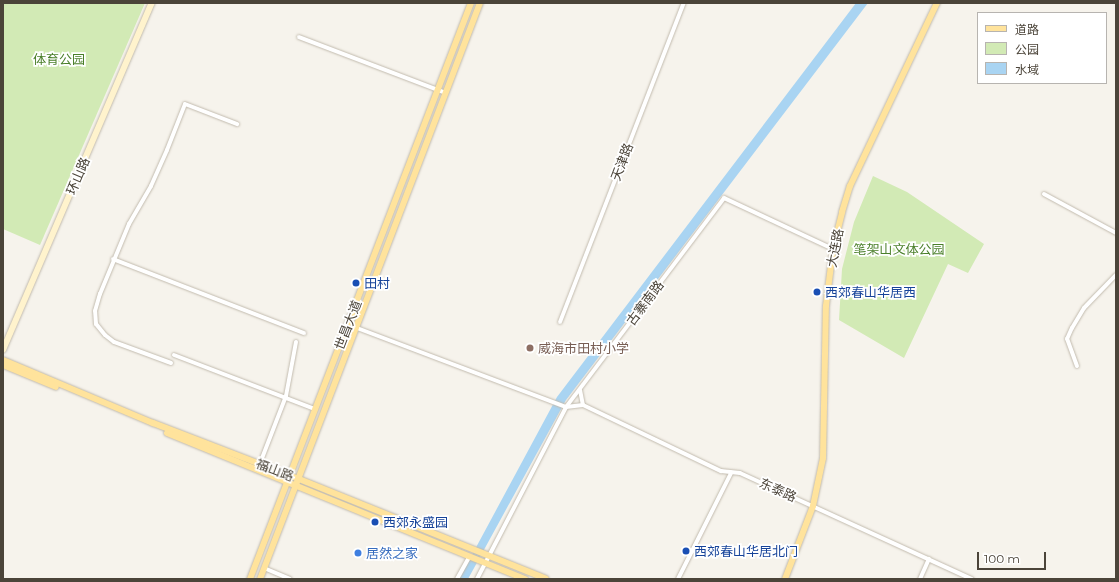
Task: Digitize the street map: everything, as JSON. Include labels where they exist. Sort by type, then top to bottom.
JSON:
[{"type":"main road","name":"环山路","points":[[3,350],[152,3]]},
{"type":"main road","name":"世昌大道","points":[[250,579],[471,3]]},
{"type":"main road","name":"世昌大道","points":[[260,579],[480,3]]},
{"type":"main road","name":"大连路","points":[[784,579],[813,506],[823,458],[826,306],[833,249],[850,186],[937,3]]},
{"type":"main road","name":"福山路","points":[[3,360],[259,466]]},
{"type":"main road","points":[[3,365],[290,478],[525,579]]},
{"type":"main road","name":"福山路","points":[[298,482],[473,549],[546,579]]},
{"type":"street","name":"天津路","points":[[560,322],[684,3]]},
{"type":"street","points":[[299,36],[446,93]]},
{"type":"street","points":[[171,363],[114,342],[96,324],[95,311],[113,259],[129,224],[154,179],[184,104],[237,124]]},
{"type":"street","points":[[1044,194],[1116,233]]},
{"type":"street","name":"古寨南路","points":[[477,579],[484,562],[565,407],[724,198],[833,249]]},
{"type":"street","points":[[113,259],[304,333]]},
{"type":"street","points":[[1077,366],[1067,339],[1084,308],[1116,275]]},
{"type":"street","points":[[357,328],[565,407],[583,405],[579,395],[580,389]]},
{"type":"street","points":[[259,466],[286,396],[296,342]]},
{"type":"street","points":[[174,355],[277,397],[286,396],[315,409]]},
{"type":"street","name":"东泰路","points":[[583,405],[721,471],[740,473],[972,579]]},
{"type":"street","points":[[678,579],[731,473]]},
{"type":"street","points":[[457,579],[470,556]]},
{"type":"street","points":[[920,579],[929,559]]},
{"type":"street","points":[[264,568],[290,579]]},
{"type":"green space","name":"体育公园","points":[[3,3],[145,3],[40,245],[3,229]]},
{"type":"green space","name":"笔架山文体公园","points":[[873,176],[907,192],[984,244],[968,273],[948,264],[904,358],[839,320],[842,269],[854,222]]},
{"type":"water","points":[[856,3],[868,3],[566,400],[468,579],[459,579],[557,397]]},
{"type":"place","name":"田村","points":[[356,283]]},
{"type":"place","name":"西郊春山华居西","points":[[817,292]]},
{"type":"place","name":"威海市田村小学","points":[[530,348]]},
{"type":"place","name":"西郊永盛园","points":[[375,522]]},
{"type":"place","name":"西郊春山华居北门","points":[[686,551]]},
{"type":"place","name":"居然之家","points":[[358,553]]}]
